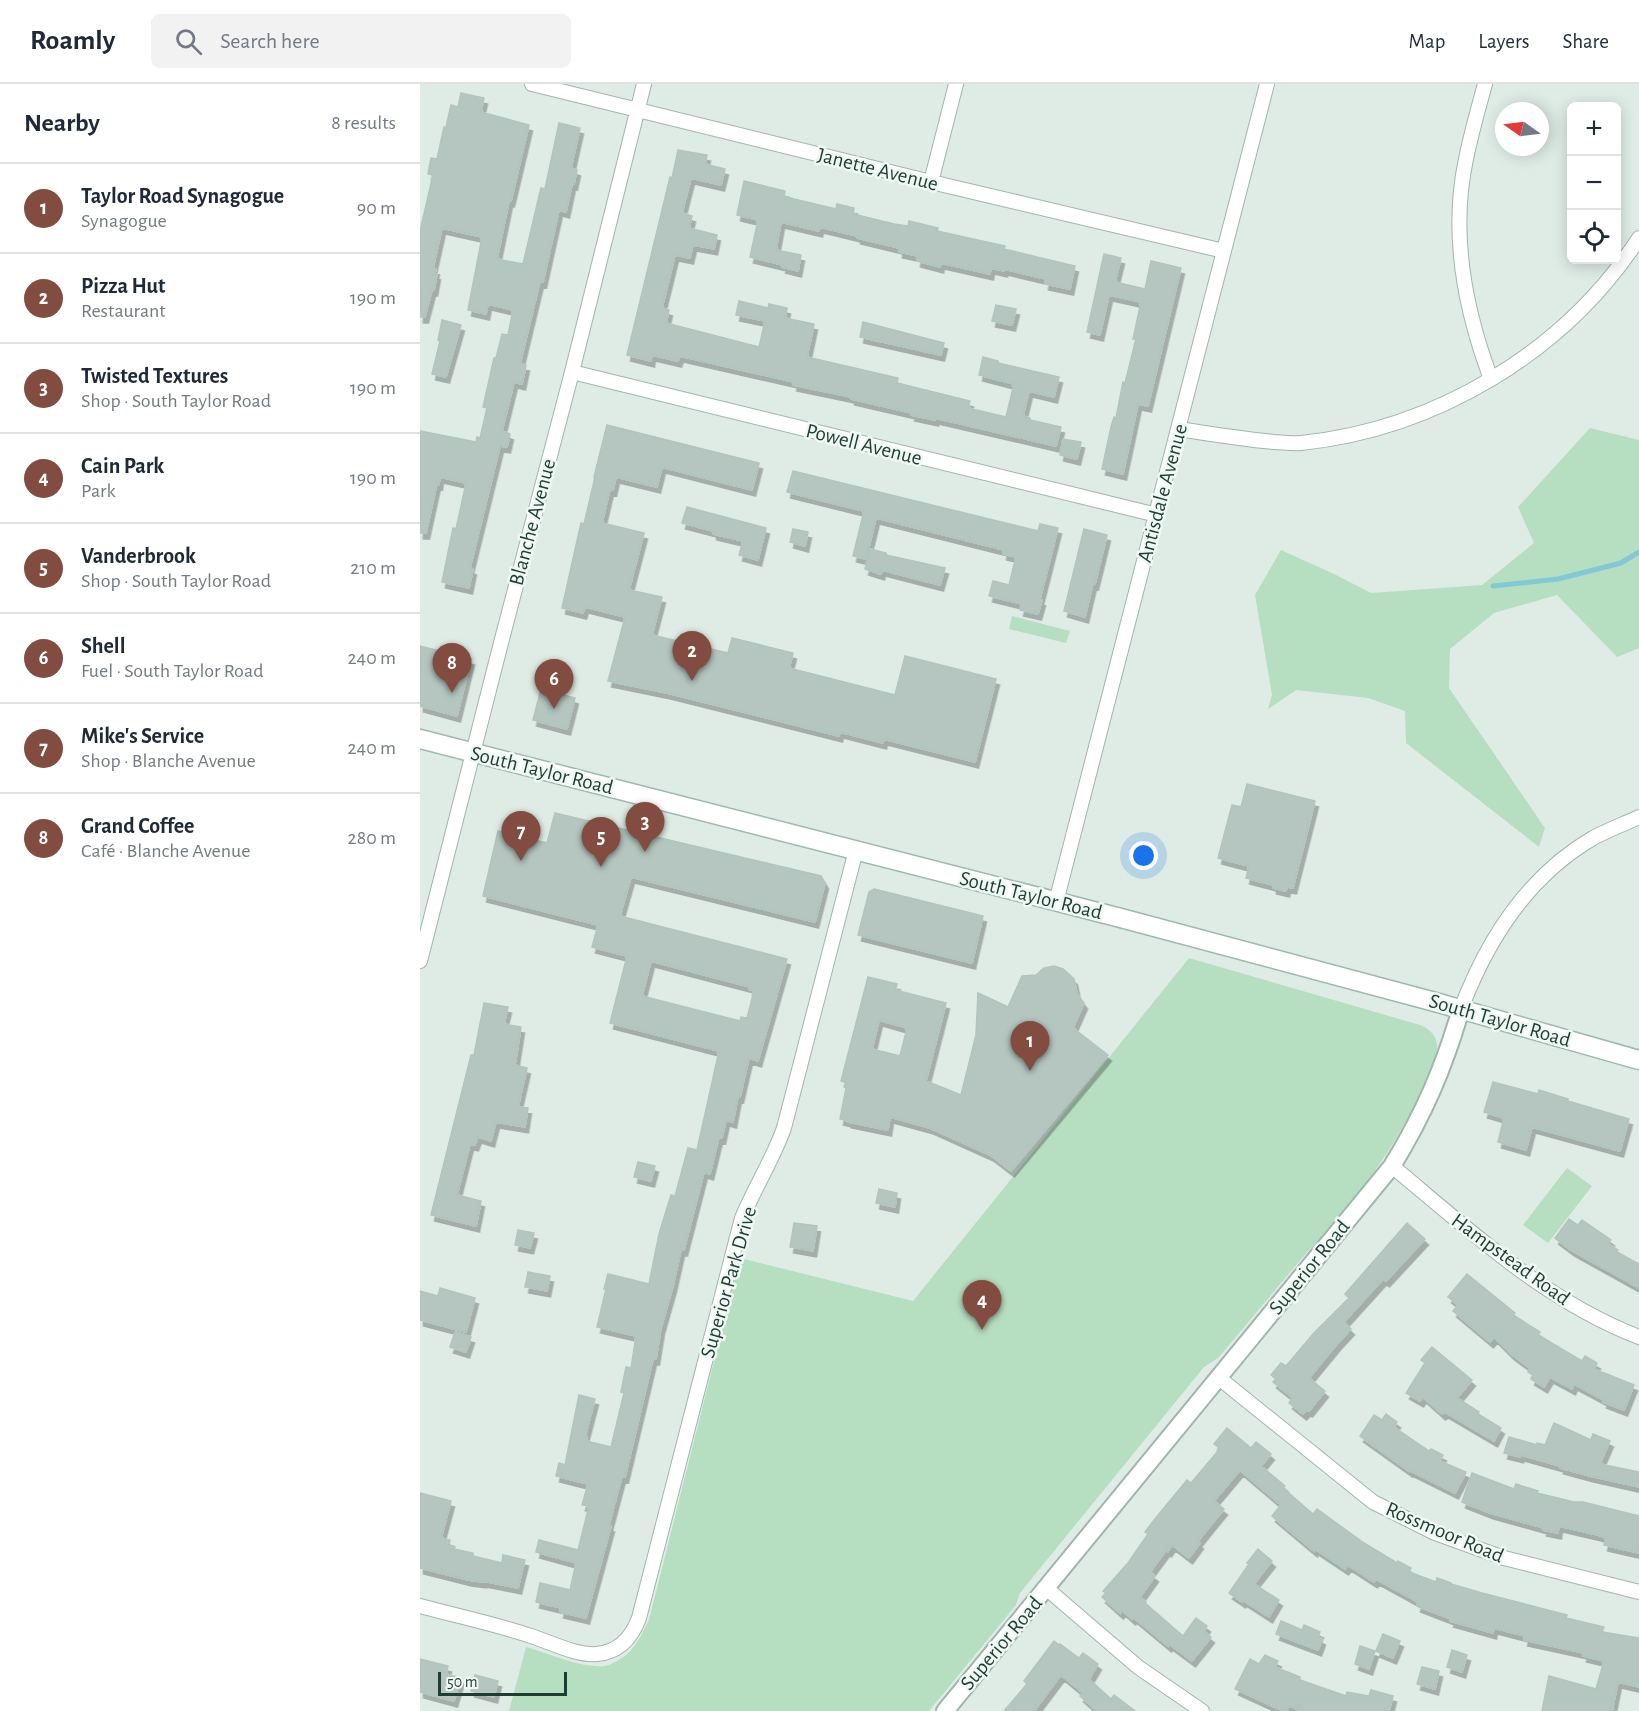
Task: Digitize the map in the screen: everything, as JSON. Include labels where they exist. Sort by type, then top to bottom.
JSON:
[{"type":"main road","name":"South Taylor Road","points":[[420,739],[1056,902],[1461,1009],[1639,1060]]},
{"type":"street","name":"Janette Avenue","points":[[532,84],[1224,251]]},
{"type":"street","name":"Blanche Avenue","points":[[420,961],[644,84]]},
{"type":"street","points":[[931,182],[956,84]]},
{"type":"street","name":"Antisdale Avenue","points":[[1056,902],[1267,84]]},
{"type":"street","points":[[1485,84],[1465,161],[1460,210],[1460,256],[1468,304],[1482,356],[1491,379]]},
{"type":"street","points":[[1179,429],[1253,440],[1299,443],[1370,431],[1430,411],[1491,379],[1534,350],[1572,320],[1598,293],[1639,238]]},
{"type":"street","name":"Powell Avenue","points":[[572,372],[1157,515]]},
{"type":"street","name":"Superior Road","points":[[945,1711],[1392,1167],[1420,1120],[1434,1089],[1473,978],[1484,956],[1531,888],[1572,853],[1594,838],[1639,817]]},
{"type":"street","name":"Superior Park Drive","points":[[420,1606],[596,1655],[622,1645],[635,1629],[742,1218],[784,1128],[856,850]]},
{"type":"street","name":"Hampstead Road","points":[[1392,1167],[1513,1265],[1554,1294],[1595,1317],[1639,1337]]},
{"type":"street","name":"Rossmoor Road","points":[[1219,1378],[1373,1502],[1435,1533],[1504,1558],[1639,1592]]},
{"type":"street","points":[[1046,1588],[1138,1667],[1202,1711]]},
{"type":"green space","points":[[1590,428],[1639,440],[1639,648],[1617,657],[1557,595],[1494,613],[1450,649],[1449,688],[1545,828],[1539,847],[1406,743],[1405,711],[1368,698],[1296,690],[1268,709],[1272,695],[1255,595],[1281,550],[1371,593],[1482,585],[1534,543],[1518,507]]},
{"type":"green space","points":[[1012,616],[1070,631],[1066,643],[1009,629]]},
{"type":"green space","points":[[1189,958],[1420,1025],[1434,1035],[1437,1045],[1435,1061],[1403,1126],[1381,1163],[1356,1197],[1218,1358],[1204,1367],[1020,1593],[1016,1605],[929,1711],[509,1711],[526,1647],[579,1664],[609,1665],[630,1652],[649,1620],[740,1258],[913,1301]]},
{"type":"green space","points":[[1567,1168],[1592,1186],[1548,1243],[1523,1225]]},
{"type":"building","points":[[461,93],[484,98],[481,112],[529,125],[511,201],[509,201],[497,259],[523,264],[541,188],[545,189],[559,123],[580,128],[571,168],[577,170],[574,184],[572,184],[566,212],[559,210],[543,282],[540,281],[520,364],[526,365],[522,384],[514,382],[502,431],[510,434],[507,447],[500,446],[470,568],[473,569],[469,588],[442,582],[453,528],[456,529],[466,483],[440,477],[426,533],[420,533],[420,431],[476,442],[477,437],[480,438],[487,408],[483,407],[494,358],[496,358],[502,334],[508,335],[513,310],[488,304],[486,314],[468,310],[482,237],[442,228],[433,268],[436,269],[437,274],[434,290],[432,290],[425,317],[420,317],[420,231],[433,175],[428,174],[431,158],[437,159],[451,105],[458,107]]},
{"type":"building","points":[[678,150],[707,155],[705,164],[725,169],[721,185],[691,178],[682,213],[692,216],[689,228],[717,235],[714,249],[693,245],[690,258],[675,255],[662,308],[669,310],[666,323],[759,347],[765,321],[736,315],[739,301],[768,308],[769,304],[787,308],[785,318],[814,324],[807,357],[898,378],[897,383],[970,401],[968,408],[1006,417],[1014,384],[979,375],[983,357],[998,361],[998,363],[1059,377],[1054,397],[1029,391],[1023,416],[1030,420],[1061,427],[1056,446],[935,418],[935,420],[911,415],[912,413],[851,399],[851,397],[793,385],[794,382],[680,356],[678,361],[652,355],[651,361],[627,355]]},
{"type":"building","points":[[744,181],[785,191],[784,196],[794,199],[836,209],[837,204],[854,208],[853,214],[894,224],[908,226],[909,221],[938,228],[937,231],[1005,246],[1004,249],[1075,266],[1070,289],[1045,284],[1046,279],[1004,269],[1004,271],[991,268],[990,274],[941,263],[940,267],[917,261],[918,256],[899,252],[899,248],[857,238],[857,236],[820,227],[819,231],[781,222],[776,250],[801,255],[798,271],[750,257],[758,220],[737,215]]},
{"type":"building","points":[[1104,254],[1121,258],[1115,282],[1145,289],[1151,261],[1181,268],[1148,406],[1138,404],[1123,474],[1102,469],[1111,427],[1114,417],[1116,418],[1123,382],[1125,383],[1136,339],[1133,339],[1141,302],[1109,295],[1100,335],[1087,332]]},
{"type":"building","points":[[996,305],[1016,309],[1012,325],[992,321]]},
{"type":"building","points":[[442,320],[461,325],[446,377],[432,374],[440,341],[438,340]]},
{"type":"building","points":[[863,322],[944,343],[941,355],[860,337]]},
{"type":"building","points":[[607,425],[759,463],[752,490],[662,467],[657,487],[616,477],[613,490],[610,489],[602,523],[644,533],[629,590],[662,597],[652,635],[728,653],[732,638],[793,653],[789,668],[895,695],[905,656],[996,679],[975,762],[884,739],[883,743],[840,732],[839,736],[667,693],[608,681],[625,617],[585,607],[583,613],[562,608],[581,523],[584,524]]},
{"type":"building","points":[[1063,439],[1081,442],[1077,459],[1060,455]]},
{"type":"building","points":[[793,471],[1038,531],[1040,524],[1058,528],[1038,614],[1020,610],[1022,604],[989,596],[993,581],[1009,585],[1016,557],[1003,554],[1004,550],[876,518],[866,559],[853,556],[864,511],[787,492]]},
{"type":"building","points":[[687,507],[766,528],[758,560],[739,555],[743,541],[682,523]]},
{"type":"building","points":[[793,529],[808,532],[805,546],[790,542]]},
{"type":"building","points":[[1084,529],[1107,535],[1085,617],[1064,611]]},
{"type":"building","points":[[870,549],[886,553],[886,555],[945,568],[940,585],[882,570],[881,574],[865,569]]},
{"type":"building","points":[[420,646],[471,659],[457,716],[420,706]]},
{"type":"building","points":[[541,689],[575,698],[567,729],[533,720]]},
{"type":"building","points":[[1247,784],[1315,801],[1293,888],[1287,887],[1286,891],[1246,878],[1249,866],[1218,858],[1232,805],[1241,807]]},
{"type":"building","points":[[555,813],[821,876],[825,883],[815,922],[631,877],[620,916],[787,959],[758,1061],[749,1058],[733,1122],[726,1120],[722,1138],[719,1137],[710,1174],[704,1172],[684,1250],[681,1250],[661,1328],[656,1359],[653,1359],[625,1477],[622,1476],[586,1618],[560,1612],[561,1608],[536,1602],[540,1583],[570,1590],[576,1563],[536,1552],[539,1540],[578,1550],[589,1506],[582,1505],[588,1484],[556,1476],[559,1463],[565,1465],[579,1395],[595,1399],[585,1437],[587,1437],[586,1441],[611,1447],[624,1393],[621,1392],[626,1367],[631,1368],[636,1336],[597,1327],[608,1274],[649,1284],[659,1234],[671,1195],[675,1196],[688,1148],[697,1150],[719,1051],[610,1023],[627,956],[592,947],[598,925],[483,896],[498,831],[547,843]],"holes":[[[651,961],[750,987],[749,989],[754,991],[747,1018],[741,1017],[740,1021],[642,996]]]},
{"type":"building","points":[[874,889],[983,916],[972,963],[858,935],[869,892]]},
{"type":"building","points":[[1054,966],[1063,969],[1074,979],[1077,994],[1084,1003],[1073,1028],[1108,1055],[1011,1171],[990,1155],[930,1128],[890,1117],[888,1130],[840,1119],[847,1083],[841,1081],[868,977],[897,984],[895,990],[946,1003],[926,1081],[961,1095],[976,1035],[978,993],[1008,1007],[1022,976],[1036,975],[1044,968]],"holes":[[[879,1020],[907,1028],[900,1056],[872,1049]]]},
{"type":"building","points":[[484,1003],[508,1007],[504,1024],[521,1027],[515,1065],[527,1068],[518,1107],[528,1108],[525,1127],[496,1122],[491,1141],[478,1137],[475,1145],[470,1144],[457,1195],[481,1201],[476,1226],[431,1215],[471,1055],[474,1055]]},
{"type":"building","points":[[1493,1082],[1538,1094],[1539,1090],[1629,1119],[1620,1151],[1532,1127],[1526,1150],[1498,1142],[1504,1118],[1484,1112]]},
{"type":"building","points":[[638,1162],[655,1166],[651,1181],[634,1177]]},
{"type":"building","points":[[879,1189],[897,1193],[895,1207],[876,1203]]},
{"type":"building","points":[[1569,1219],[1578,1225],[1582,1220],[1611,1240],[1608,1244],[1618,1250],[1617,1252],[1639,1264],[1639,1288],[1571,1250],[1555,1238]]},
{"type":"building","points":[[794,1223],[817,1226],[813,1251],[790,1247]]},
{"type":"building","points":[[1407,1223],[1425,1239],[1386,1281],[1383,1279],[1344,1322],[1351,1329],[1309,1378],[1325,1391],[1309,1411],[1303,1414],[1289,1403],[1293,1398],[1273,1382],[1276,1379],[1271,1375],[1281,1363],[1286,1366],[1314,1333],[1349,1298],[1345,1294]]},
{"type":"building","points":[[518,1230],[534,1233],[530,1248],[515,1245]]},
{"type":"building","points":[[528,1272],[550,1276],[547,1291],[525,1287]]},
{"type":"building","points":[[1467,1274],[1515,1313],[1513,1315],[1540,1332],[1538,1335],[1582,1361],[1585,1356],[1597,1363],[1594,1369],[1634,1385],[1624,1410],[1603,1402],[1604,1400],[1574,1384],[1572,1389],[1550,1377],[1544,1387],[1531,1379],[1533,1375],[1528,1372],[1530,1368],[1494,1337],[1490,1342],[1453,1311],[1458,1305],[1448,1297]]},
{"type":"building","points":[[440,1288],[475,1298],[466,1332],[420,1320],[420,1291],[438,1296]]},
{"type":"building","points":[[455,1332],[471,1337],[466,1352],[450,1347]]},
{"type":"building","points":[[1432,1347],[1472,1380],[1457,1398],[1501,1428],[1494,1441],[1445,1412],[1442,1414],[1423,1397],[1420,1401],[1406,1393],[1425,1363],[1421,1360]]},
{"type":"building","points":[[1386,1414],[1397,1422],[1394,1427],[1429,1451],[1431,1449],[1443,1455],[1440,1461],[1466,1472],[1455,1493],[1409,1471],[1360,1436],[1374,1415],[1382,1420]]},
{"type":"building","points":[[1554,1423],[1591,1440],[1593,1434],[1610,1441],[1600,1464],[1639,1472],[1639,1487],[1560,1468],[1560,1466],[1521,1455],[1520,1457],[1504,1453],[1509,1437],[1545,1445]]},
{"type":"building","points":[[1227,1428],[1251,1448],[1256,1442],[1271,1454],[1261,1466],[1313,1514],[1317,1509],[1364,1543],[1397,1563],[1398,1561],[1411,1568],[1409,1572],[1436,1582],[1437,1578],[1482,1593],[1567,1615],[1566,1618],[1604,1627],[1602,1632],[1639,1638],[1639,1687],[1618,1682],[1612,1711],[1542,1711],[1549,1676],[1596,1689],[1604,1661],[1583,1656],[1584,1653],[1524,1640],[1525,1636],[1494,1628],[1493,1633],[1450,1621],[1451,1619],[1417,1606],[1418,1602],[1376,1579],[1374,1582],[1348,1565],[1345,1569],[1315,1549],[1314,1551],[1272,1516],[1281,1505],[1240,1470],[1214,1501],[1224,1509],[1198,1541],[1200,1543],[1189,1558],[1172,1545],[1150,1572],[1155,1576],[1140,1597],[1145,1603],[1183,1636],[1196,1618],[1207,1626],[1204,1631],[1211,1637],[1192,1661],[1169,1644],[1168,1646],[1133,1617],[1132,1619],[1122,1610],[1120,1613],[1102,1597],[1106,1593],[1103,1591],[1128,1563],[1148,1534],[1145,1532],[1154,1520],[1187,1480],[1191,1483],[1218,1451],[1219,1448],[1214,1444]]},
{"type":"building","points":[[1472,1473],[1514,1489],[1516,1484],[1538,1491],[1537,1493],[1639,1516],[1639,1553],[1604,1545],[1606,1538],[1598,1535],[1559,1526],[1558,1533],[1543,1530],[1544,1528],[1490,1513],[1462,1502]]},
{"type":"building","points":[[420,1493],[451,1501],[441,1538],[450,1540],[449,1545],[455,1547],[454,1549],[502,1563],[503,1555],[525,1560],[518,1588],[468,1580],[420,1568]]},
{"type":"building","points":[[1258,1549],[1272,1561],[1254,1584],[1279,1600],[1269,1617],[1229,1593]]},
{"type":"building","points":[[1281,1621],[1302,1630],[1304,1625],[1320,1632],[1318,1637],[1322,1639],[1318,1650],[1276,1634]]},
{"type":"building","points":[[1383,1634],[1400,1641],[1393,1658],[1376,1651]]},
{"type":"building","points":[[1054,1641],[1079,1658],[1083,1653],[1098,1664],[1089,1679],[1111,1699],[1114,1695],[1135,1711],[1097,1711],[1080,1696],[1083,1693],[1061,1675],[1034,1711],[1004,1711],[1027,1684],[1024,1681]]},
{"type":"building","points":[[1360,1646],[1375,1651],[1369,1669],[1355,1664]]},
{"type":"building","points":[[1452,1650],[1467,1655],[1462,1672],[1447,1667]]},
{"type":"building","points":[[1265,1655],[1278,1661],[1275,1667],[1300,1677],[1300,1680],[1346,1696],[1347,1692],[1369,1696],[1371,1690],[1393,1696],[1389,1711],[1303,1711],[1289,1706],[1287,1711],[1283,1711],[1235,1689],[1250,1659],[1259,1664]]},
{"type":"building","points":[[420,1659],[448,1666],[446,1674],[461,1678],[454,1701],[420,1692]]},
{"type":"building","points":[[1422,1667],[1439,1671],[1435,1689],[1417,1684]]},
{"type":"building","points":[[475,1675],[498,1681],[494,1697],[471,1691]]},
{"type":"waterway","points":[[1493,586],[1558,579],[1621,563],[1639,552]]},
{"type":"place","name":"Pizza Hut","points":[[692,681]]},
{"type":"place","name":"Grand Coffee","points":[[452,693]]},
{"type":"place","name":"Shell","points":[[554,709]]},
{"type":"place","name":"Twisted Textures","points":[[645,852]]},
{"type":"place","name":"Mike's Service","points":[[521,861]]},
{"type":"place","name":"Vanderbrook","points":[[601,867]]},
{"type":"place","name":"Taylor Road Synagogue","points":[[1030,1071]]},
{"type":"place","name":"Cain Park","points":[[982,1330]]}]
